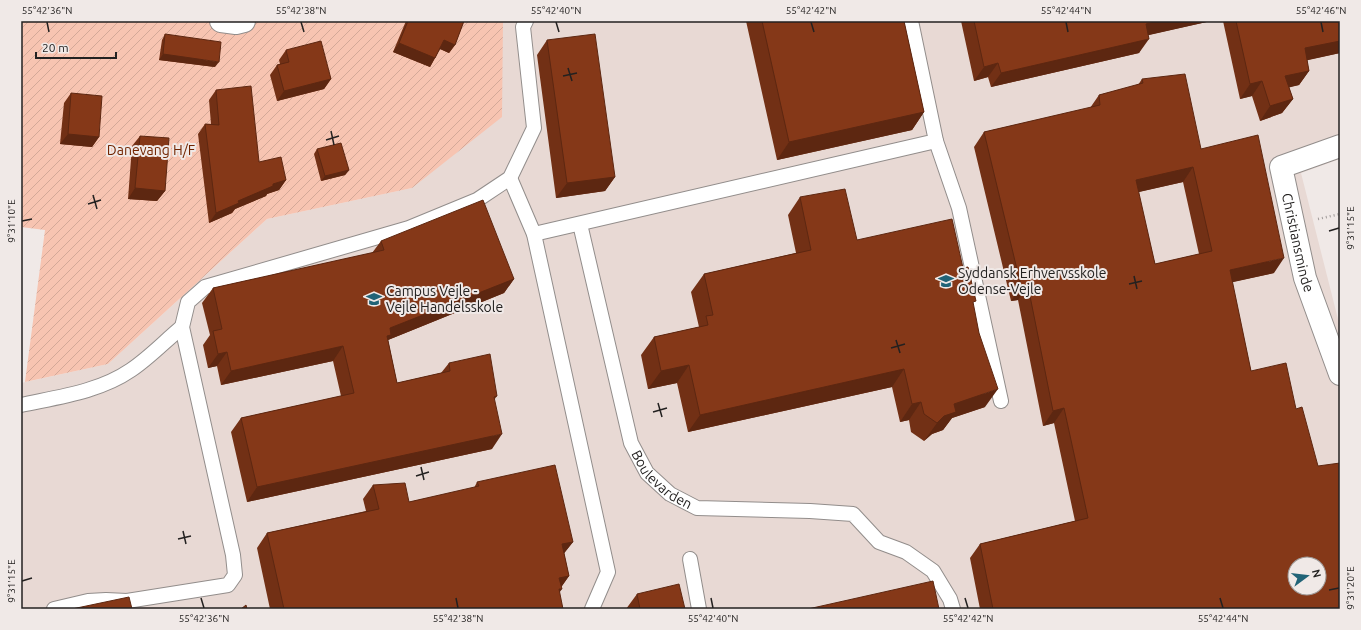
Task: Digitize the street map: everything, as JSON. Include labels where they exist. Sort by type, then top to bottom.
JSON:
[{"type":"street","points":[[221,21],[236,23],[244,21]]},
{"type":"street","name":"Christiansminde","points":[[1340,146],[1282,166],[1305,278],[1340,374]]},
{"type":"lane","points":[[54,609],[88,601],[126,601],[228,585],[235,575],[233,555],[182,327],[188,302],[205,287],[409,228],[477,200],[510,178],[534,128],[523,27],[526,21]]},
{"type":"lane","points":[[911,21],[936,141],[959,208],[1001,401]]},
{"type":"lane","points":[[534,234],[936,141]]},
{"type":"lane","points":[[510,178],[534,234],[608,572],[592,609]]},
{"type":"lane","name":"Boulevarden","points":[[580,224],[631,442],[647,473],[670,494],[697,508],[810,511],[853,514],[879,542],[906,552],[934,571],[950,599],[953,609]]},
{"type":"lane","points":[[21,405],[82,392],[109,382],[131,370],[182,327]]},
{"type":"lane","points":[[690,559],[699,609]]},
{"type":"shaded area","name":"Syddansk Erhvervsskole Odense-Vejle","points":[[503,21],[1340,21],[1340,159],[1301,173],[1340,327],[1340,609],[21,609],[21,383],[108,364],[267,219],[412,188]]},
{"type":"green space","name":"Danevang H/F","points":[[21,21],[503,21],[502,117],[412,188],[267,219],[108,364],[25,382],[45,230],[21,227]]},
{"type":"building","points":[[408,21],[464,21],[455,45],[444,40],[435,58],[399,43]]},
{"type":"building","points":[[762,21],[904,21],[924,112],[789,142]]},
{"type":"building","points":[[974,21],[1158,21],[1146,24],[1149,39],[1001,73],[998,63],[984,67]]},
{"type":"building","points":[[1236,21],[1340,21],[1340,41],[1305,48],[1309,71],[1285,76],[1293,99],[1270,106],[1262,81],[1250,84]]},
{"type":"building","points":[[165,34],[221,42],[219,62],[163,54]]},
{"type":"building","points":[[595,34],[615,177],[567,183],[547,40]]},
{"type":"building","points":[[321,41],[331,79],[284,91],[277,65],[289,62],[286,50]]},
{"type":"building","points":[[1185,74],[1201,149],[1258,135],[1284,258],[1230,270],[1251,371],[1286,363],[1296,409],[1302,407],[1318,466],[1340,463],[1340,609],[993,609],[980,544],[1088,518],[1064,408],[1053,411],[1028,286],[1021,286],[984,132],[1100,105],[1099,95],[1143,83],[1142,79]],"holes":[[[1193,167],[1212,251],[1155,264],[1136,180]]]},
{"type":"building","points":[[251,86],[259,162],[281,157],[286,180],[273,184],[273,186],[238,201],[239,203],[216,213],[205,124],[219,125],[216,90]]},
{"type":"building","points":[[71,93],[102,96],[99,137],[68,134]]},
{"type":"building","points":[[140,136],[169,138],[165,191],[135,188]]},
{"type":"building","points":[[341,143],[349,170],[325,176],[317,149]]},
{"type":"building","points":[[845,189],[857,240],[952,219],[963,268],[968,267],[976,301],[973,302],[979,333],[998,389],[954,404],[956,412],[944,416],[937,423],[924,414],[921,402],[912,404],[904,369],[700,415],[689,365],[661,371],[654,337],[708,325],[706,316],[713,315],[704,274],[811,250],[800,197]]},
{"type":"building","points":[[483,200],[514,279],[390,328],[391,335],[387,336],[397,383],[450,371],[449,363],[490,354],[497,396],[494,397],[502,434],[257,487],[241,418],[354,393],[343,346],[231,371],[227,352],[218,354],[213,331],[222,329],[213,288],[384,250],[381,241]]},
{"type":"building","points":[[555,465],[573,542],[562,544],[569,576],[559,578],[562,589],[559,589],[563,609],[284,609],[267,533],[379,509],[373,485],[405,483],[409,502],[479,486],[477,482]]},
{"type":"building","points":[[933,581],[939,609],[808,609]]},
{"type":"building","points":[[679,584],[685,609],[640,609],[637,594]]},
{"type":"building","points":[[129,597],[132,609],[72,609]]},
{"type":"building","points":[[246,605],[247,609],[241,609]]},
{"type":"place","name":"Syddansk Erhvervsskole Odense-Vejle","points":[[946,281]]},
{"type":"place","name":"Campus Vejle - Vejle Handelsskole","points":[[374,299]]}]
